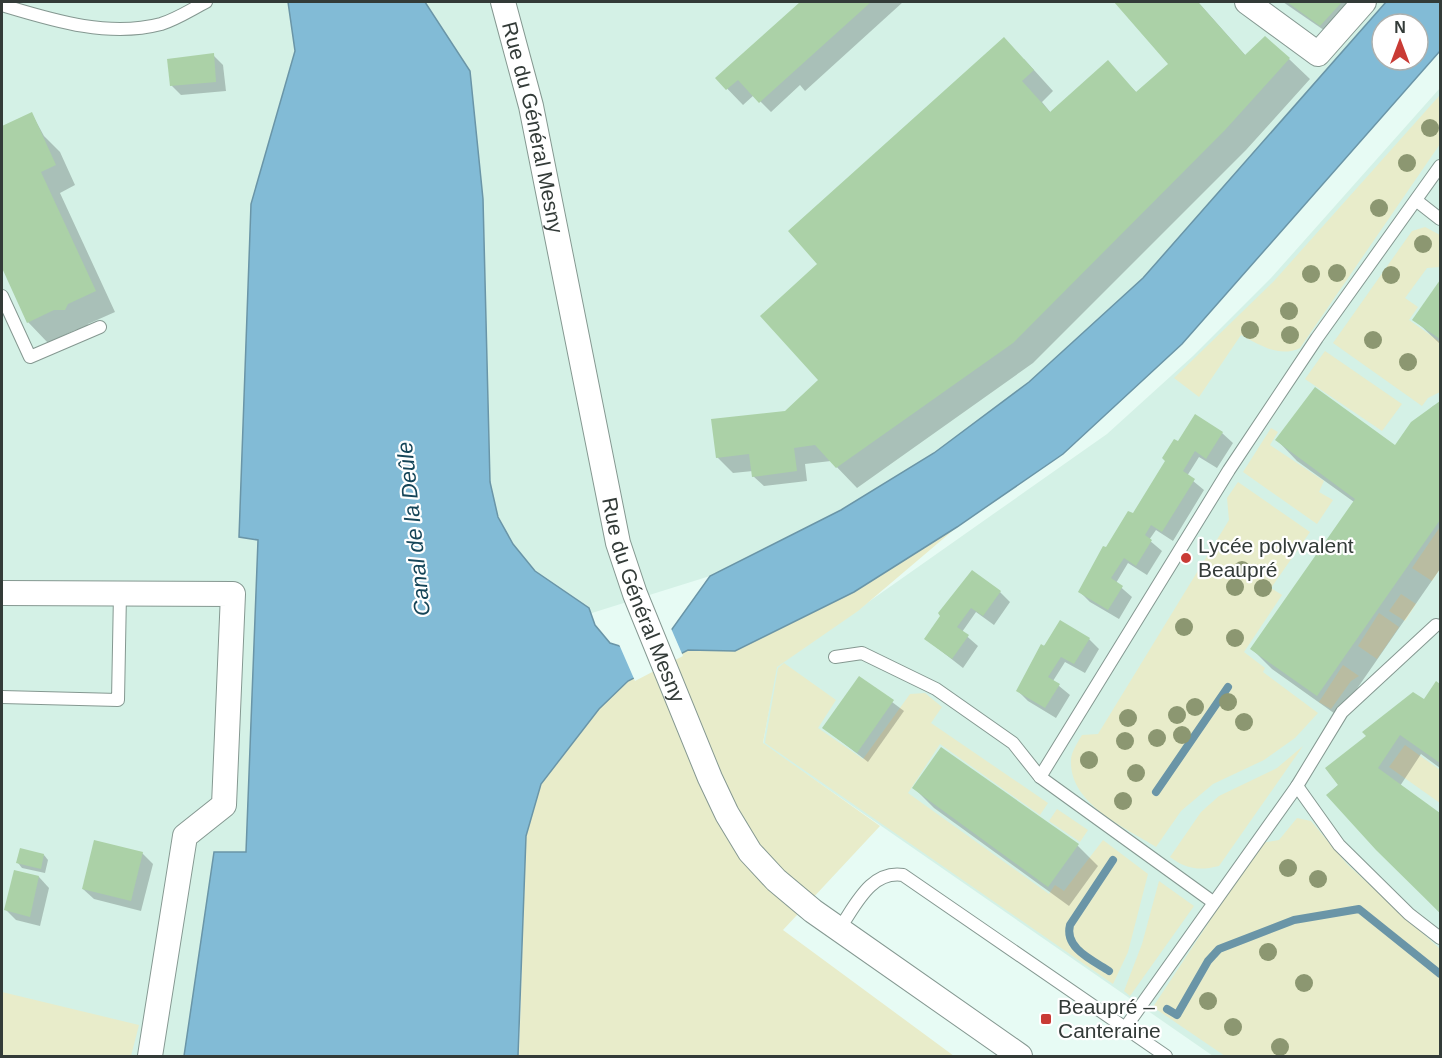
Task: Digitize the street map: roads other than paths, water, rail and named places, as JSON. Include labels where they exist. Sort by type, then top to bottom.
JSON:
[{"type":"street","name":"Rue du Général Mesny","points":[[503,2],[531,106],[618,543],[635,594],[719,796],[750,852],[776,880],[839,929],[1020,1056]]},
{"type":"street","points":[[1247,2],[1318,54],[1364,2]]},
{"type":"street","points":[[2,593],[233,594],[224,805],[185,836],[150,1056]]},
{"type":"lane","points":[[2,5],[44,17],[123,29],[161,24],[206,2]]},
{"type":"lane","points":[[1040,777],[1229,470],[1317,338],[1440,166]]},
{"type":"lane","points":[[1417,201],[1440,219]]},
{"type":"lane","points":[[2,296],[30,357],[100,327]]},
{"type":"lane","points":[[2,697],[118,700],[120,593]]},
{"type":"lane","points":[[1125,1028],[1297,786],[1341,712],[1439,624]]},
{"type":"lane","points":[[834,657],[862,653],[936,689],[1013,744],[1040,777],[1213,902]]},
{"type":"lane","points":[[1297,786],[1339,845],[1409,914],[1440,939]]},
{"type":"lane","points":[[839,929],[876,880],[895,873],[903,875],[1166,1056]]},
{"type":"water","name":"Canal de la Deûle","points":[[288,2],[425,2],[470,71],[483,199],[490,482],[498,517],[513,544],[535,571],[589,608],[595,625],[610,643],[626,648],[650,646],[670,632],[710,576],[841,510],[934,453],[1029,382],[1143,278],[1370,20],[1370,72],[1422,72],[1182,344],[1063,454],[957,527],[854,592],[735,651],[688,650],[628,681],[599,709],[541,784],[526,836],[518,1056],[184,1056],[214,852],[246,852],[258,540],[239,537],[251,204],[295,51]]},
{"type":"water","points":[[1386,2],[1440,2],[1440,51],[1430,62],[1430,12],[1377,12]]},
{"type":"waterway","points":[[1156,792],[1228,687]]},
{"type":"waterway","points":[[1109,971],[1081,953],[1075,947],[1069,933],[1070,925],[1113,860]]},
{"type":"waterway","points":[[1167,1009],[1177,1015],[1208,961],[1219,949],[1294,920],[1359,909],[1440,974]]},
{"type":"place","name":"Lycée polyvalent Beaupré","points":[[1186,558]]},
{"type":"place","name":"Beaupré – Canteraine","points":[[1046,1019]]}]
